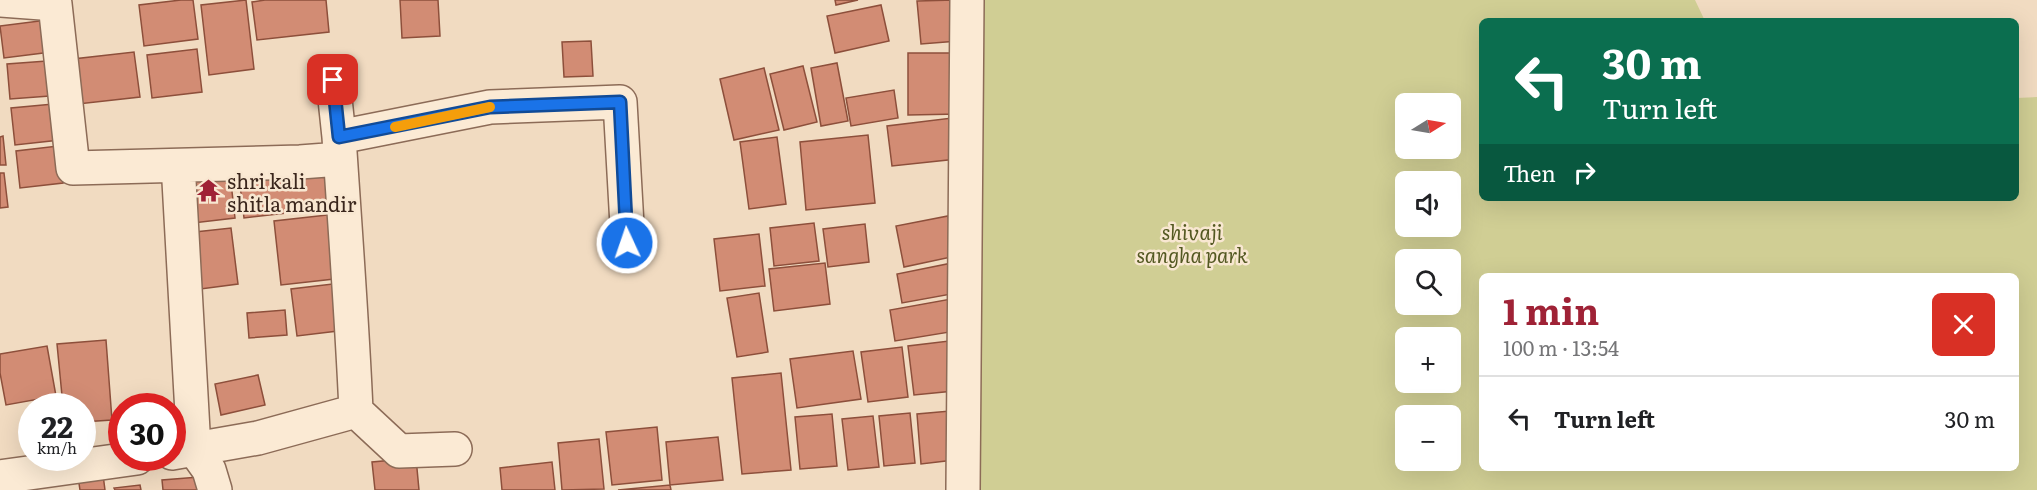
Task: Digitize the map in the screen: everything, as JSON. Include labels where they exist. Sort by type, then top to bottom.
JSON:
[{"type":"street","points":[[0,0],[55,4],[73,168],[300,162],[339,148],[490,107],[620,102],[627,243]]},
{"type":"street","points":[[963,490],[967,0]]},
{"type":"street","points":[[333,80],[356,411],[399,451],[455,449]]},
{"type":"street","points":[[179,181],[182,393]]},
{"type":"street","points":[[186,450],[258,438],[356,411]]},
{"type":"street","points":[[186,453],[209,470],[215,490]]},
{"type":"street","points":[[0,477],[108,462]]},
{"type":"green space","name":"shivaji sangha park","points":[[979,0],[1695,0],[1704,18],[1479,18],[1479,201],[2019,201],[2019,98],[2037,97],[2037,490],[973,490]]},
{"type":"building","points":[[193,0],[198,39],[144,46],[139,5]]},
{"type":"building","points":[[246,0],[254,69],[209,75],[201,5]]},
{"type":"building","points":[[326,0],[329,32],[257,40],[252,2]]},
{"type":"building","points":[[400,0],[438,0],[440,36],[402,38]]},
{"type":"building","points":[[835,0],[858,0],[836,5]]},
{"type":"building","points":[[955,0],[958,41],[921,44],[917,1]]},
{"type":"building","points":[[881,5],[889,41],[835,53],[827,16]]},
{"type":"building","points":[[55,19],[59,51],[4,58],[0,26]]},
{"type":"building","points":[[591,41],[593,76],[564,77],[562,42]]},
{"type":"building","points":[[197,49],[202,92],[152,98],[147,55]]},
{"type":"building","points":[[134,52],[140,97],[78,104],[73,59]]},
{"type":"building","points":[[908,53],[958,53],[959,114],[908,115]]},
{"type":"building","points":[[60,60],[63,95],[10,99],[7,64]]},
{"type":"building","points":[[837,63],[848,121],[821,126],[811,68]]},
{"type":"building","points":[[803,66],[817,122],[784,130],[770,74]]},
{"type":"building","points":[[764,68],[779,130],[734,140],[720,79]]},
{"type":"building","points":[[894,90],[898,118],[851,126],[846,98]]},
{"type":"building","points":[[64,103],[69,139],[15,145],[11,108]]},
{"type":"building","points":[[952,118],[957,159],[892,166],[887,126]]},
{"type":"building","points":[[868,135],[875,203],[806,210],[800,142]]},
{"type":"building","points":[[3,136],[6,165],[0,165],[0,137]]},
{"type":"building","points":[[777,137],[786,204],[749,209],[740,142]]},
{"type":"building","points":[[58,146],[63,183],[20,188],[16,151]]},
{"type":"building","points":[[334,166],[339,207],[244,218],[239,177]]},
{"type":"building","points":[[0,173],[4,173],[8,207],[0,208]]},
{"type":"building","name":"shri kali shitla mandir","points":[[230,174],[235,218],[193,223],[185,179]]},
{"type":"building","points":[[336,214],[343,278],[281,285],[274,221]]},
{"type":"building","points":[[948,216],[956,256],[904,267],[896,226]]},
{"type":"building","points":[[814,223],[819,261],[774,266],[770,228]]},
{"type":"building","points":[[865,224],[869,262],[828,267],[823,229]]},
{"type":"building","points":[[231,228],[238,284],[193,290],[186,233]]},
{"type":"building","points":[[759,234],[765,286],[720,291],[714,239]]},
{"type":"building","points":[[825,263],[830,304],[774,311],[769,269]]},
{"type":"building","points":[[952,263],[957,293],[902,303],[897,274]]},
{"type":"building","points":[[341,283],[346,330],[297,336],[291,289]]},
{"type":"building","points":[[759,293],[768,352],[737,357],[727,298]]},
{"type":"building","points":[[951,299],[956,331],[895,341],[890,310]]},
{"type":"building","points":[[285,310],[287,335],[249,338],[247,313]]},
{"type":"building","points":[[106,340],[110,393],[108,393],[108,420],[96,421],[96,393],[62,393],[57,344]]},
{"type":"building","points":[[949,341],[954,391],[914,395],[908,346]]},
{"type":"building","points":[[47,346],[55,393],[18,393],[18,403],[6,405],[0,373],[0,354]]},
{"type":"building","points":[[902,347],[908,397],[868,402],[861,352]]},
{"type":"building","points":[[853,351],[861,399],[797,408],[790,359]]},
{"type":"building","points":[[781,373],[791,470],[742,474],[732,378]]},
{"type":"building","points":[[258,375],[265,405],[221,415],[215,384]]},
{"type":"building","points":[[950,411],[954,460],[921,464],[917,414]]},
{"type":"building","points":[[910,413],[915,463],[884,466],[879,416]]},
{"type":"building","points":[[832,414],[837,466],[800,469],[795,417]]},
{"type":"building","points":[[873,416],[879,467],[848,470],[842,419]]},
{"type":"building","points":[[657,427],[662,480],[612,485],[606,432]]},
{"type":"building","points":[[718,437],[723,480],[670,485],[666,442]]},
{"type":"building","points":[[599,439],[604,489],[562,490],[558,443]]},
{"type":"building","points":[[416,458],[419,490],[375,490],[372,462]]},
{"type":"building","points":[[552,462],[555,490],[502,490],[500,468]]},
{"type":"building","points":[[102,467],[105,490],[80,490],[77,471],[96,471],[96,468]]},
{"type":"building","points":[[199,477],[201,490],[163,490],[162,480]]},
{"type":"building","points":[[140,485],[141,490],[115,490],[114,488]]},
{"type":"building","points":[[670,485],[671,490],[618,490]]},
{"type":"slow traffic","points":[[395,127],[490,107]]},
{"type":"place","name":"shri kali shitla mandir","points":[[209,191]]},
{"type":"route","points":[[333,80],[339,137],[394,128],[490,107],[620,102],[627,243]]}]
